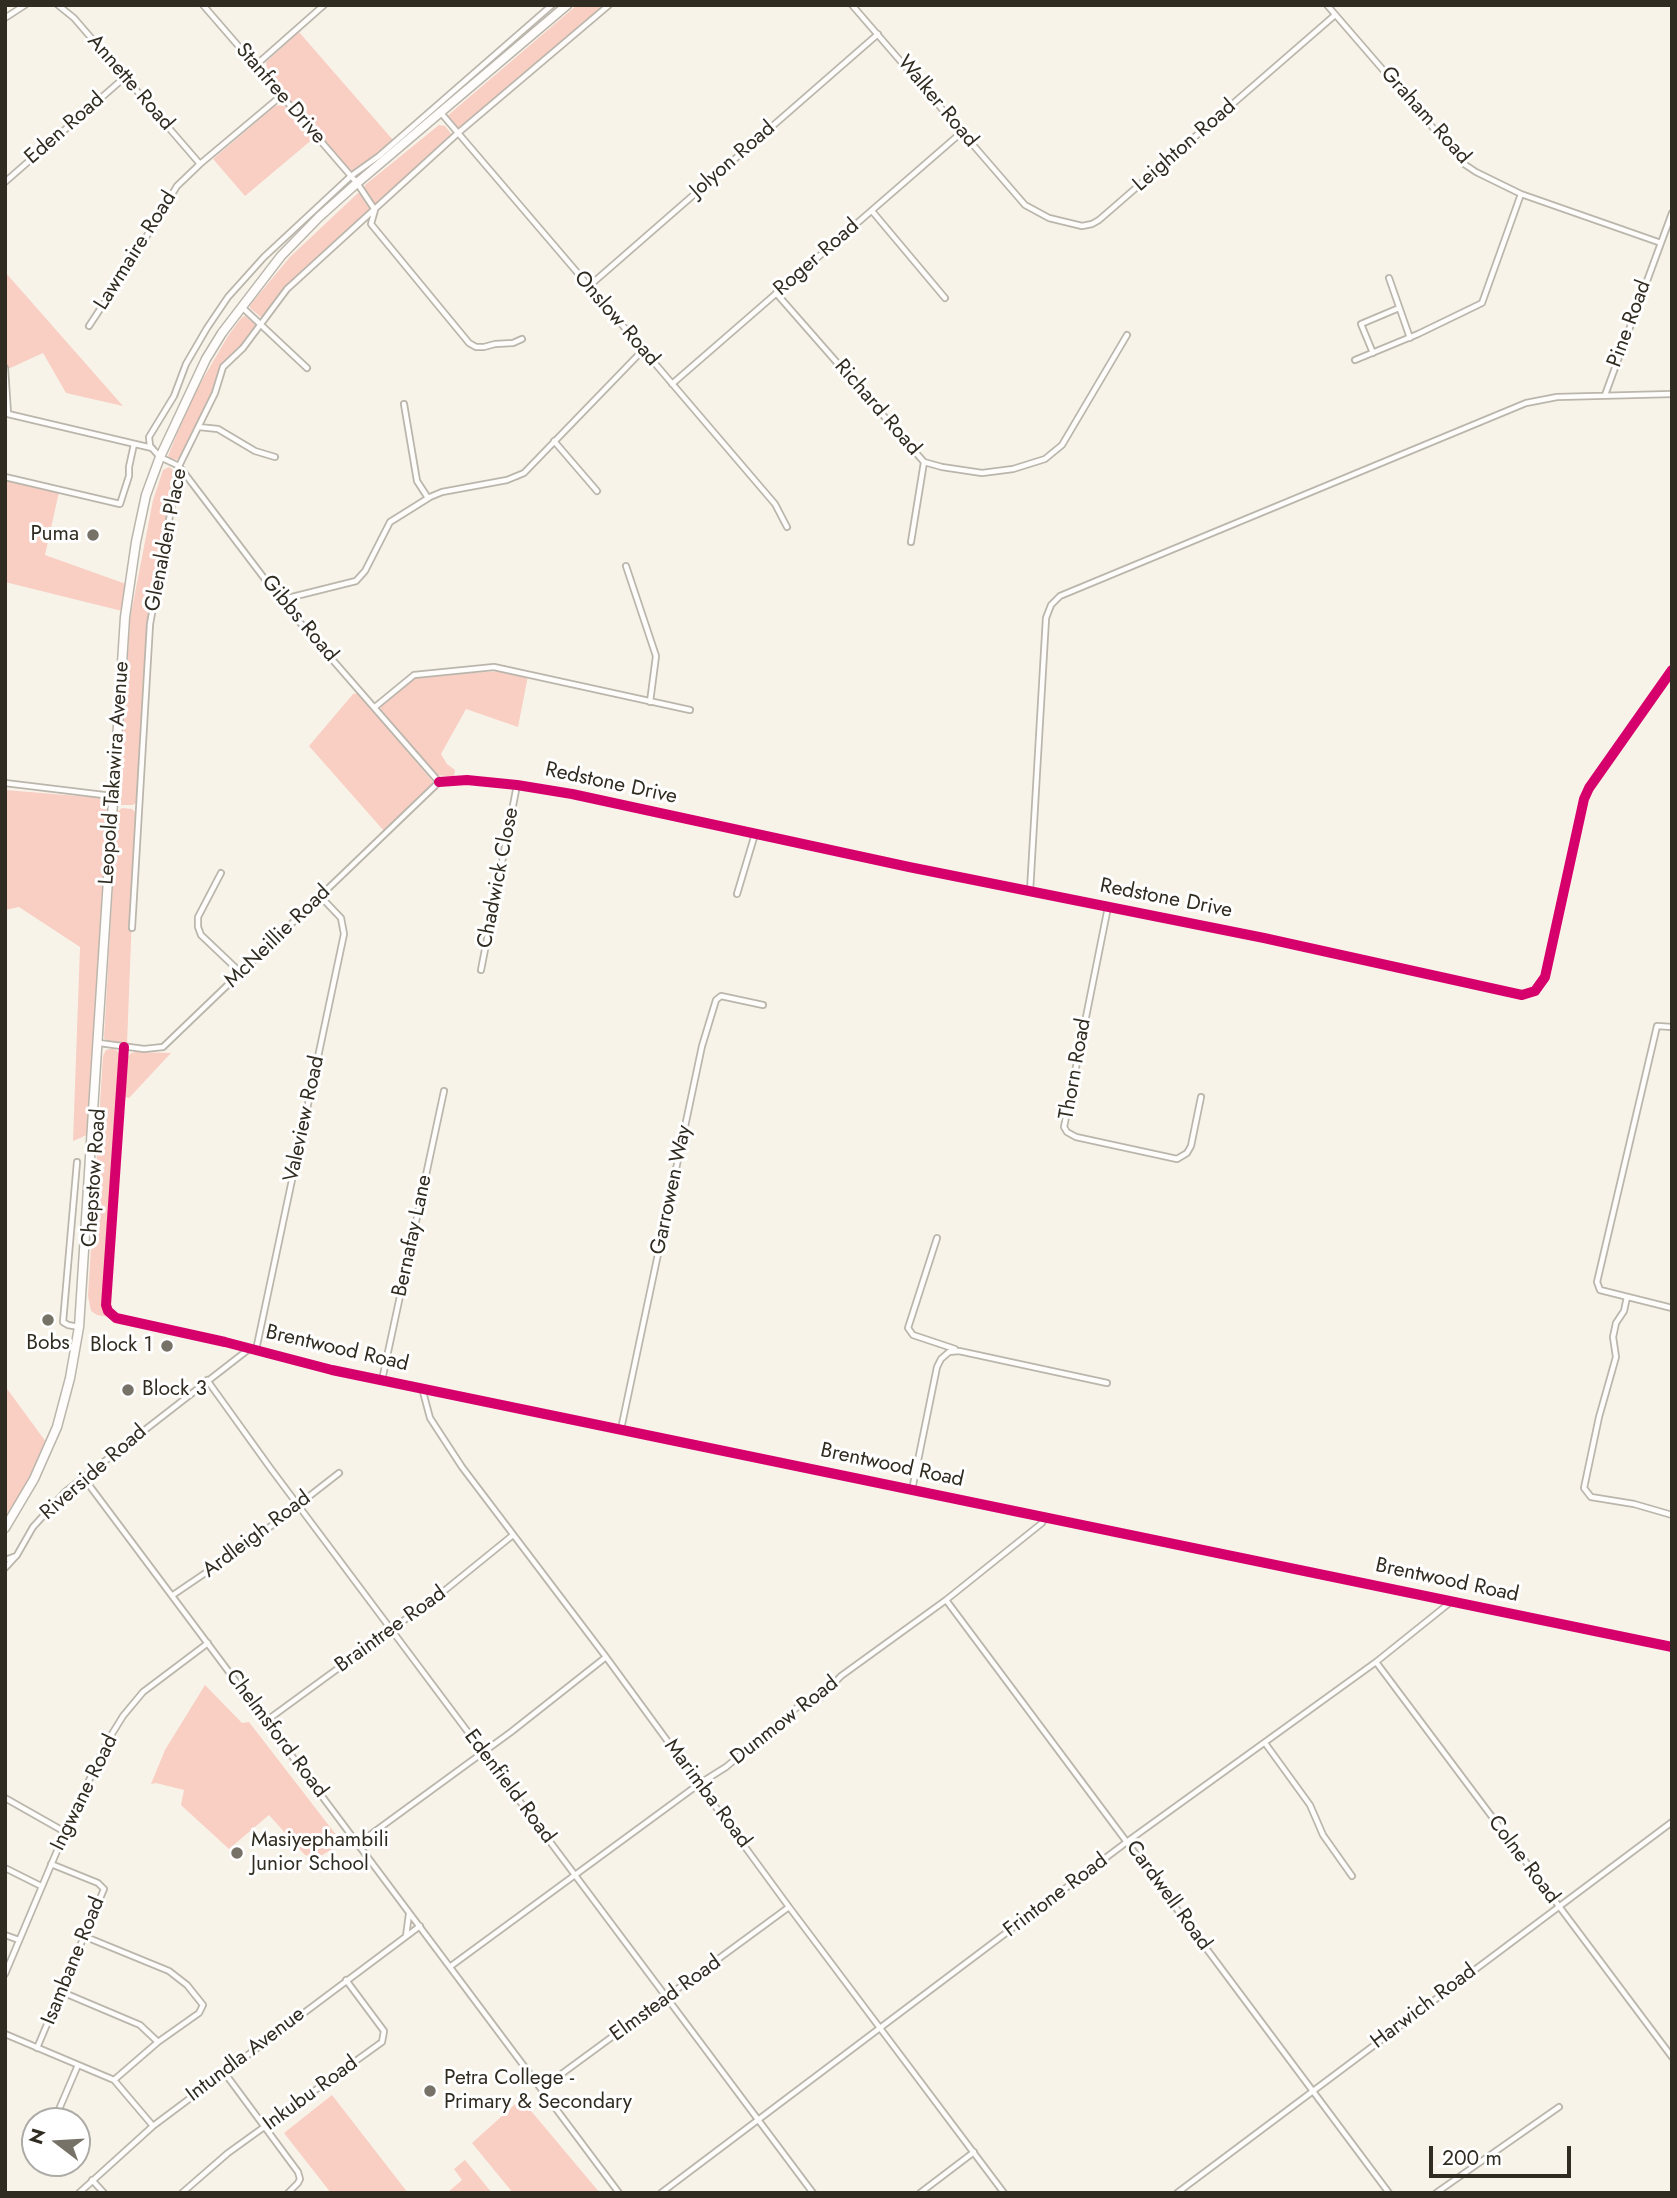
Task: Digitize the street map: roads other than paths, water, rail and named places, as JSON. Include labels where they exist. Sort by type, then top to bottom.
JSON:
[{"type":"highway","name":"Leopold Takawira Avenue","points":[[5,1528],[34,1479],[57,1427],[70,1378],[79,1327],[125,617],[130,572],[146,495],[160,457],[202,367],[222,333],[281,256],[354,180],[426,120],[441,113],[567,5]]},
{"type":"street","points":[[5,18],[25,5]]},
{"type":"street","name":"Annette Road","points":[[58,5],[74,18],[200,164]]},
{"type":"street","name":"Stanfree Drive","points":[[203,5],[354,180],[374,210],[371,224],[469,343],[484,347],[513,344],[522,339]]},
{"type":"street","points":[[256,65],[324,5]]},
{"type":"street","points":[[426,120],[552,5]]},
{"type":"street","name":"Glenalden Place","points":[[132,928],[150,624],[179,466],[215,393],[223,367],[243,348],[287,289],[458,134],[609,5]]},
{"type":"street","name":"Walker Road","points":[[852,5],[1020,200]]},
{"type":"street","name":"Graham Road","points":[[1327,5],[1464,164],[1521,194],[1661,243]]},
{"type":"street","name":"Leighton Road","points":[[1020,200],[1036,213],[1061,222],[1092,225],[1335,15]]},
{"type":"street","name":"Jolyon Road","points":[[588,287],[878,34]]},
{"type":"street","points":[[500,62],[501,50]]},
{"type":"street","name":"Eden Road","points":[[5,182],[125,77]]},
{"type":"street","name":"Lawmaire Road","points":[[89,326],[149,234],[172,192],[200,164],[281,96]]},
{"type":"street","name":"Onslow Road","points":[[441,113],[775,504],[787,527]]},
{"type":"street","name":"Roger Road","points":[[672,384],[962,132]]},
{"type":"street","points":[[152,449],[149,443],[150,433],[174,396],[186,364],[228,297],[264,257],[354,180]]},
{"type":"street","points":[[1355,360],[1410,338],[1482,303],[1521,194]]},
{"type":"street","points":[[872,211],[946,298]]},
{"type":"street","name":"Pine Road","points":[[1605,396],[1672,213]]},
{"type":"street","points":[[1389,278],[1410,338]]},
{"type":"street","name":"Richard Road","points":[[776,293],[924,462],[911,542]]},
{"type":"street","points":[[242,307],[306,368]]},
{"type":"street","points":[[1373,353],[1361,324],[1399,308]]},
{"type":"street","points":[[924,462],[982,473],[1013,469],[1045,459],[1062,444],[1127,334]]},
{"type":"street","points":[[283,603],[288,598],[356,582],[390,522],[428,498],[442,492],[515,477],[532,465],[643,350]]},
{"type":"street","points":[[5,368],[8,414],[152,449]]},
{"type":"street","points":[[1030,891],[1046,618],[1055,600],[1080,587],[1526,403],[1556,397],[1672,394]]},
{"type":"street","points":[[404,404],[417,481],[428,498]]},
{"type":"street","points":[[198,427],[218,429],[255,451],[275,457]]},
{"type":"street","points":[[554,441],[597,491]]},
{"type":"street","points":[[5,477],[120,504],[129,476],[134,444]]},
{"type":"street","name":"Gibbs Road","points":[[152,449],[160,457],[179,466],[283,603],[439,782]]},
{"type":"street","points":[[626,566],[656,656],[650,702]]},
{"type":"street","points":[[375,707],[414,675],[494,667],[690,710]]},
{"type":"street","name":"Redstone Drive","points":[[439,782],[458,780],[517,785],[572,794],[1264,939],[1514,995],[1530,994],[1541,985],[1545,977],[1584,799],[1596,775],[1672,670]]},
{"type":"street","name":"McNeillie Road","points":[[99,1043],[144,1049],[163,1047],[439,782]]},
{"type":"street","points":[[5,783],[112,796]]},
{"type":"street","name":"Chadwick Close","points":[[481,970],[517,785]]},
{"type":"street","points":[[737,894],[755,834]]},
{"type":"street","points":[[221,873],[198,917],[198,927],[201,935],[241,973]]},
{"type":"street","name":"Valeview Road","points":[[256,1350],[344,934],[341,918],[320,896]]},
{"type":"street","name":"Thorn Road","points":[[1108,908],[1064,1127],[1076,1137],[1177,1159],[1187,1153],[1191,1146],[1201,1097]]},
{"type":"street","name":"Garrowen Way","points":[[621,1429],[702,1046],[716,1000],[721,996],[763,1005]]},
{"type":"street","points":[[1672,1027],[1657,1026],[1597,1282],[1600,1290],[1672,1308]]},
{"type":"street","name":"Chepstow Road","points":[[108,1311],[106,1305],[124,1047]]},
{"type":"street","name":"Bernafay Lane","points":[[382,1380],[444,1091]]},
{"type":"street","points":[[77,1163],[63,1322],[79,1327]]},
{"type":"street","points":[[937,1238],[908,1328],[913,1335],[959,1351],[1107,1383]]},
{"type":"street","points":[[1628,1297],[1613,1336],[1616,1357],[1584,1488],[1591,1497],[1634,1504],[1672,1515]]},
{"type":"street","name":"Brentwood Road","points":[[108,1311],[116,1318],[332,1370],[1672,1647]]},
{"type":"street","name":"Riverside Road","points":[[5,1568],[40,1518],[83,1477],[249,1348]]},
{"type":"street","points":[[912,1490],[939,1363],[949,1352],[959,1351]]},
{"type":"street","name":"Edenfield Road","points":[[207,1380],[813,2193]]},
{"type":"street","name":"Marimba Road","points":[[422,1388],[427,1411],[435,1428],[1004,2193]]},
{"type":"street","name":"Ardleigh Road","points":[[173,1595],[248,1544],[339,1473]]},
{"type":"street","name":"Chelmsford Road","points":[[83,1477],[619,2193]]},
{"type":"street","name":"Dunmow Road","points":[[451,1966],[726,1767],[800,1705],[820,1698],[841,1676],[946,1600],[1042,1523],[1045,1517]]},
{"type":"street","name":"Braintree Road","points":[[266,1721],[450,1586],[513,1535]]},
{"type":"street","points":[[5,1560],[16,1555]]},
{"type":"street","name":"Cardwell Road","points":[[946,1600],[1390,2193]]},
{"type":"street","name":"Frintone Road","points":[[661,2193],[1128,1841],[1376,1662],[1452,1601]]},
{"type":"street","name":"Ingwane Road","points":[[5,1973],[99,1756],[123,1716],[148,1687],[208,1643]]},
{"type":"street","points":[[359,1843],[606,1657]]},
{"type":"street","name":"Colne Road","points":[[1376,1662],[1672,2057]]},
{"type":"street","points":[[1265,1742],[1310,1805],[1323,1835],[1352,1876]]},
{"type":"street","points":[[5,1798],[65,1832]]},
{"type":"street","name":"Harwich Road","points":[[1177,2193],[1672,1822]]},
{"type":"street","name":"Isambane Road","points":[[37,2048],[103,1893],[103,1887],[51,1864]]},
{"type":"street","points":[[5,1868],[41,1886]]},
{"type":"street","name":"Elmstead Road","points":[[541,2089],[789,1907]]},
{"type":"street","points":[[405,1937],[409,1912]]},
{"type":"street","name":"Intundla Avenue","points":[[79,2193],[153,2126],[420,1926]]},
{"type":"street","points":[[5,1936],[19,1940]]},
{"type":"street","points":[[86,1937],[169,1971],[187,1984],[201,2002],[199,2014],[158,2042],[114,2080]]},
{"type":"street","name":"Inkubu Road","points":[[181,2193],[216,2163],[384,2039],[384,2031],[346,1980]]},
{"type":"street","points":[[62,1992],[140,2025],[158,2042]]},
{"type":"street","points":[[5,2034],[114,2080],[153,2126]]},
{"type":"street","points":[[60,2107],[78,2065]]},
{"type":"street","points":[[224,2072],[298,2172],[298,2183],[288,2193]]},
{"type":"street","points":[[1436,2193],[1559,2107]]},
{"type":"street","points":[[920,2193],[974,2152]]},
{"type":"street","points":[[92,2180],[104,2193]]},
{"type":"place","name":"Puma","points":[[93,535]]},
{"type":"place","name":"Bobs","points":[[48,1320]]},
{"type":"place","name":"Block 1","points":[[167,1346]]},
{"type":"place","name":"Block 3","points":[[128,1390]]},
{"type":"place","name":"Masiyephambili Junior School","points":[[237,1853]]},
{"type":"place","name":"Petra College - Primary & Secondary","points":[[430,2091]]}]
